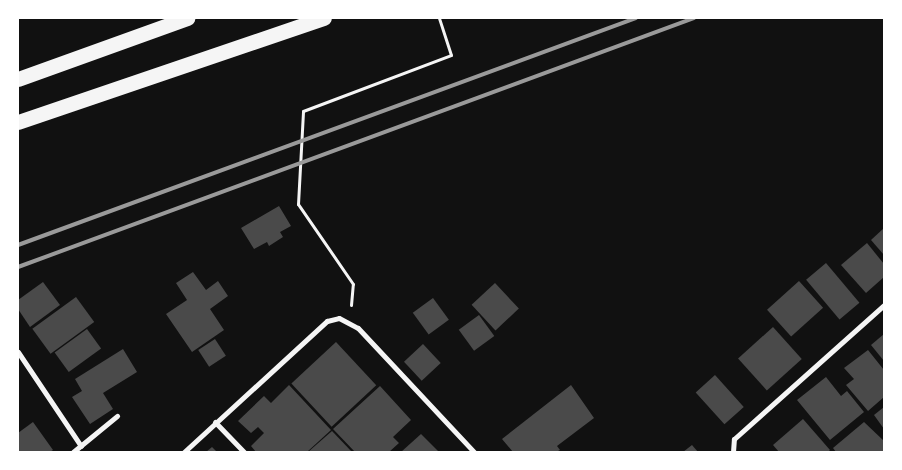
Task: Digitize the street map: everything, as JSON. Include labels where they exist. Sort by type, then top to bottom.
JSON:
[{"type":"highway","points":[[18,79],[187,18]]},
{"type":"highway","points":[[18,122],[324,18]]},
{"type":"street","points":[[733,452],[734,439],[884,305]]},
{"type":"street","points":[[184,452],[327,321],[340,318],[358,328],[474,452]]},
{"type":"street","points":[[18,352],[81,446]]},
{"type":"street","points":[[73,452],[117,416]]},
{"type":"street","points":[[215,422],[244,452]]},
{"type":"path","points":[[349,322],[353,284],[298,204],[303,110],[451,54],[438,18]]},
{"type":"building","points":[[279,206],[291,226],[280,232],[283,237],[269,246],[267,242],[254,249],[241,228]]},
{"type":"building","points":[[884,228],[884,255],[871,240]]},
{"type":"building","points":[[867,243],[884,264],[884,277],[866,293],[841,265]]},
{"type":"building","points":[[826,263],[859,303],[840,320],[806,280]]},
{"type":"building","points":[[193,272],[206,290],[218,281],[228,296],[210,309],[224,330],[192,352],[166,314],[187,300],[176,283]]},
{"type":"building","points":[[799,281],[823,308],[791,337],[767,310]]},
{"type":"building","points":[[43,282],[60,305],[30,327],[18,309],[18,300]]},
{"type":"building","points":[[495,283],[519,309],[495,330],[472,305]]},
{"type":"building","points":[[76,297],[94,322],[51,354],[32,329]]},
{"type":"building","points":[[433,298],[449,320],[429,335],[413,313]]},
{"type":"building","points":[[479,315],[494,336],[474,351],[459,330]]},
{"type":"building","points":[[773,327],[802,359],[767,390],[738,358]]},
{"type":"building","points":[[87,329],[101,348],[69,372],[55,353]]},
{"type":"building","points":[[884,334],[884,361],[871,345]]},
{"type":"building","points":[[215,339],[226,356],[209,367],[198,350]]},
{"type":"building","points":[[336,342],[376,385],[332,427],[291,384]]},
{"type":"building","points":[[423,344],[441,363],[422,381],[404,362]]},
{"type":"building","points":[[123,349],[137,372],[103,393],[113,409],[90,424],[72,397],[82,391],[75,379]]},
{"type":"building","points":[[868,350],[884,370],[884,397],[868,411],[846,385],[854,379],[844,368]]},
{"type":"building","points":[[715,375],[744,407],[724,424],[696,392]]},
{"type":"building","points":[[826,377],[841,396],[847,391],[864,412],[830,440],[797,400]]},
{"type":"building","points":[[289,385],[331,430],[307,452],[256,452],[251,446],[264,433],[258,427],[251,433],[238,421],[264,396],[271,403]]},
{"type":"building","points":[[571,385],[594,418],[557,446],[560,450],[556,452],[513,452],[502,439]]},
{"type":"building","points":[[380,386],[411,420],[393,437],[399,443],[389,452],[355,452],[333,429]]},
{"type":"building","points":[[884,407],[884,429],[874,415]]},
{"type":"building","points":[[803,419],[830,450],[828,452],[779,452],[773,445]]},
{"type":"building","points":[[33,422],[53,450],[50,452],[18,452],[18,433]]},
{"type":"building","points":[[864,422],[884,441],[884,452],[836,452],[833,448]]},
{"type":"building","points":[[332,431],[352,452],[308,452]]},
{"type":"building","points":[[421,434],[439,452],[401,452]]},
{"type":"building","points":[[692,445],[698,452],[683,452]]},
{"type":"building","points":[[212,447],[217,452],[206,452]]},
{"type":"railway","points":[[18,245],[636,18]]},
{"type":"railway","points":[[18,267],[694,18]]}]
